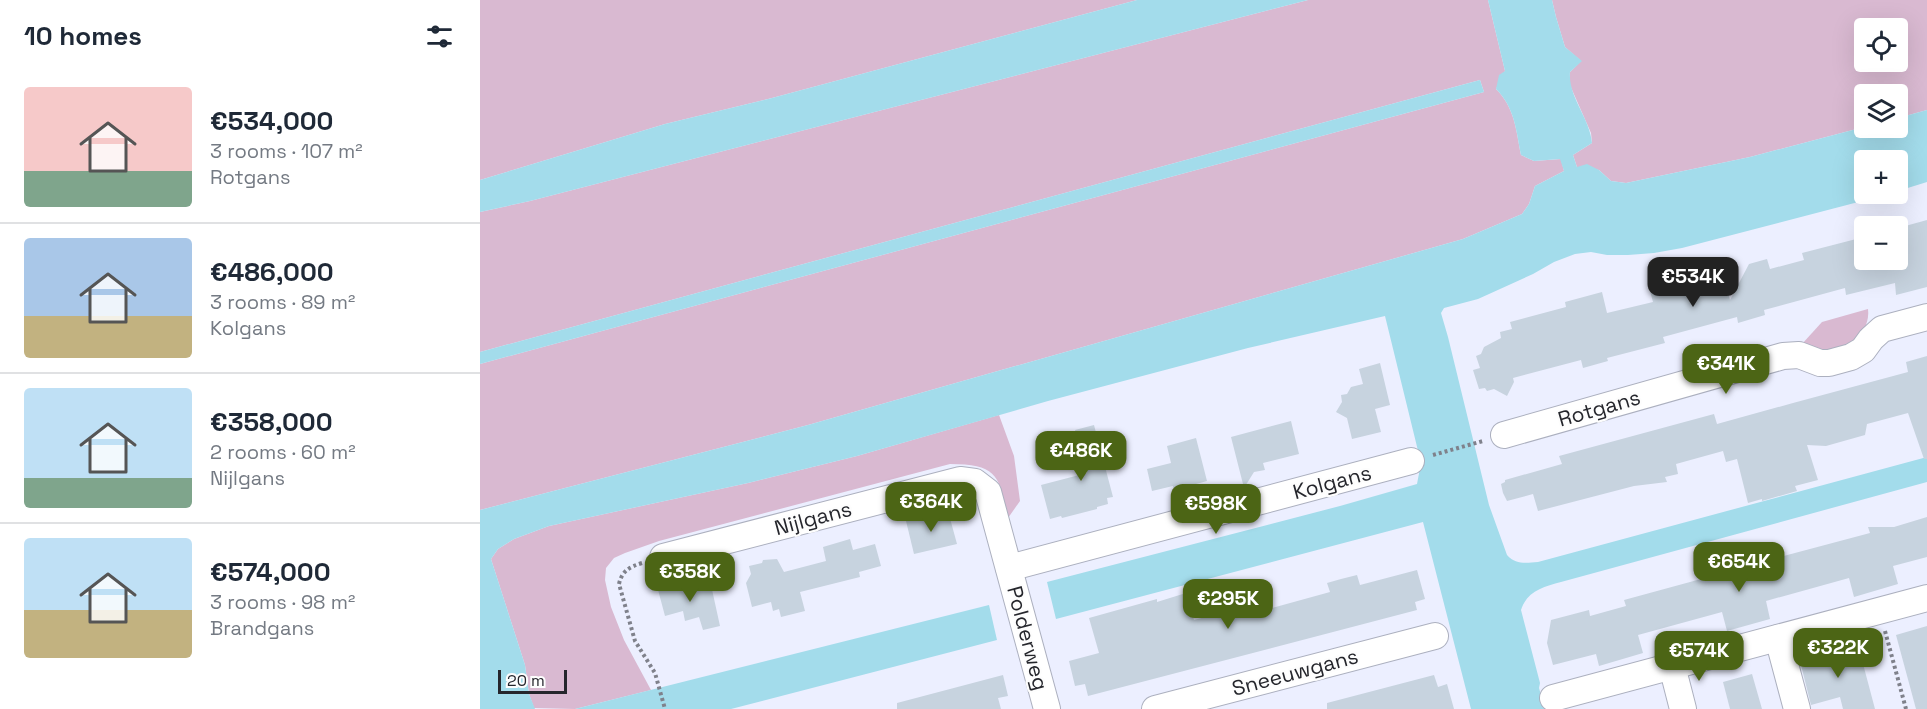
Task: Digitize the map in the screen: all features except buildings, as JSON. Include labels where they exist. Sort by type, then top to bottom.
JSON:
[{"type":"street","name":"Rotgans","points":[[1495,438],[1783,356],[1799,355],[1820,363],[1851,357],[1863,350],[1882,329],[1927,317]]},
{"type":"street","name":"Kolgans","points":[[1009,568],[1420,458]]},
{"type":"street","name":"Nijlgans","points":[[663,557],[960,480],[975,482],[988,492],[1009,568]]},
{"type":"street","name":"Polderweg","points":[[1009,568],[1047,709]]},
{"type":"street","points":[[1553,698],[1927,598]]},
{"type":"street","name":"Sneeuwgans","points":[[1155,709],[1435,636]]},
{"type":"street","points":[[1778,638],[1797,709]]},
{"type":"street","points":[[1672,666],[1683,709]]},
{"type":"path","points":[[1420,458],[1495,438]]},
{"type":"path","points":[[663,557],[630,566],[621,575],[619,584],[635,641],[655,673],[665,709]]},
{"type":"path","points":[[1880,611],[1906,709]]},
{"type":"shaded area","points":[[480,0],[1137,0],[772,98],[665,124],[480,180]]},
{"type":"shaded area","points":[[1308,0],[1488,0],[1505,71],[1496,89],[1511,112],[1521,155],[1534,161],[1561,159],[1564,171],[1535,186],[1529,204],[1522,214],[1463,239],[808,425],[480,510],[480,364],[1484,92],[1480,80],[480,352],[480,212]]},
{"type":"shaded area","points":[[1552,0],[1927,0],[1927,110],[1908,115],[1908,84],[1854,84],[1854,130],[1750,157],[1626,183],[1611,181],[1599,170],[1577,167],[1573,155],[1592,143],[1591,133],[1569,83],[1570,72],[1581,61],[1565,47]]},
{"type":"shaded area","points":[[1868,309],[1865,327],[1861,334],[1847,346],[1820,351],[1802,344],[1822,322]]},
{"type":"shaded area","points":[[999,415],[1014,456],[1020,501],[1008,518],[1002,492],[994,475],[978,467],[950,464],[659,541],[625,553],[614,558],[606,568],[605,580],[611,607],[624,640],[651,690],[575,709],[534,708],[529,694],[525,665],[491,559],[498,549],[514,539],[549,526],[748,483],[857,456]]},
{"type":"water","points":[[1137,0],[1308,0],[480,212],[480,180],[665,124],[772,98]]},
{"type":"water","points":[[1488,0],[1552,0],[1565,47],[1582,61],[1570,72],[1570,81],[1592,143],[1573,155],[1577,167],[1587,164],[1599,170],[1611,181],[1626,183],[1750,157],[1854,130],[1854,138],[1908,138],[1908,115],[1927,110],[1927,182],[1908,188],[1908,150],[1854,150],[1854,203],[1682,248],[1628,255],[1591,252],[1575,254],[1478,299],[1444,308],[1441,313],[1489,505],[1510,558],[1525,563],[1538,562],[1927,457],[1927,482],[1561,582],[1536,591],[1527,598],[1521,610],[1545,709],[1471,709],[1423,522],[1056,619],[1047,582],[1417,484],[1421,463],[1385,316],[1248,348],[1048,401],[857,456],[748,483],[549,526],[514,539],[498,549],[491,559],[525,665],[529,694],[535,709],[480,709],[480,510],[808,425],[1463,239],[1522,214],[1529,204],[1535,186],[1564,171],[1560,159],[1534,161],[1521,155],[1511,112],[1496,89],[1499,75],[1505,71]]},
{"type":"water","points":[[1480,80],[1484,92],[480,364],[480,352]]},
{"type":"water","points":[[989,605],[997,640],[731,709],[575,709]]}]
